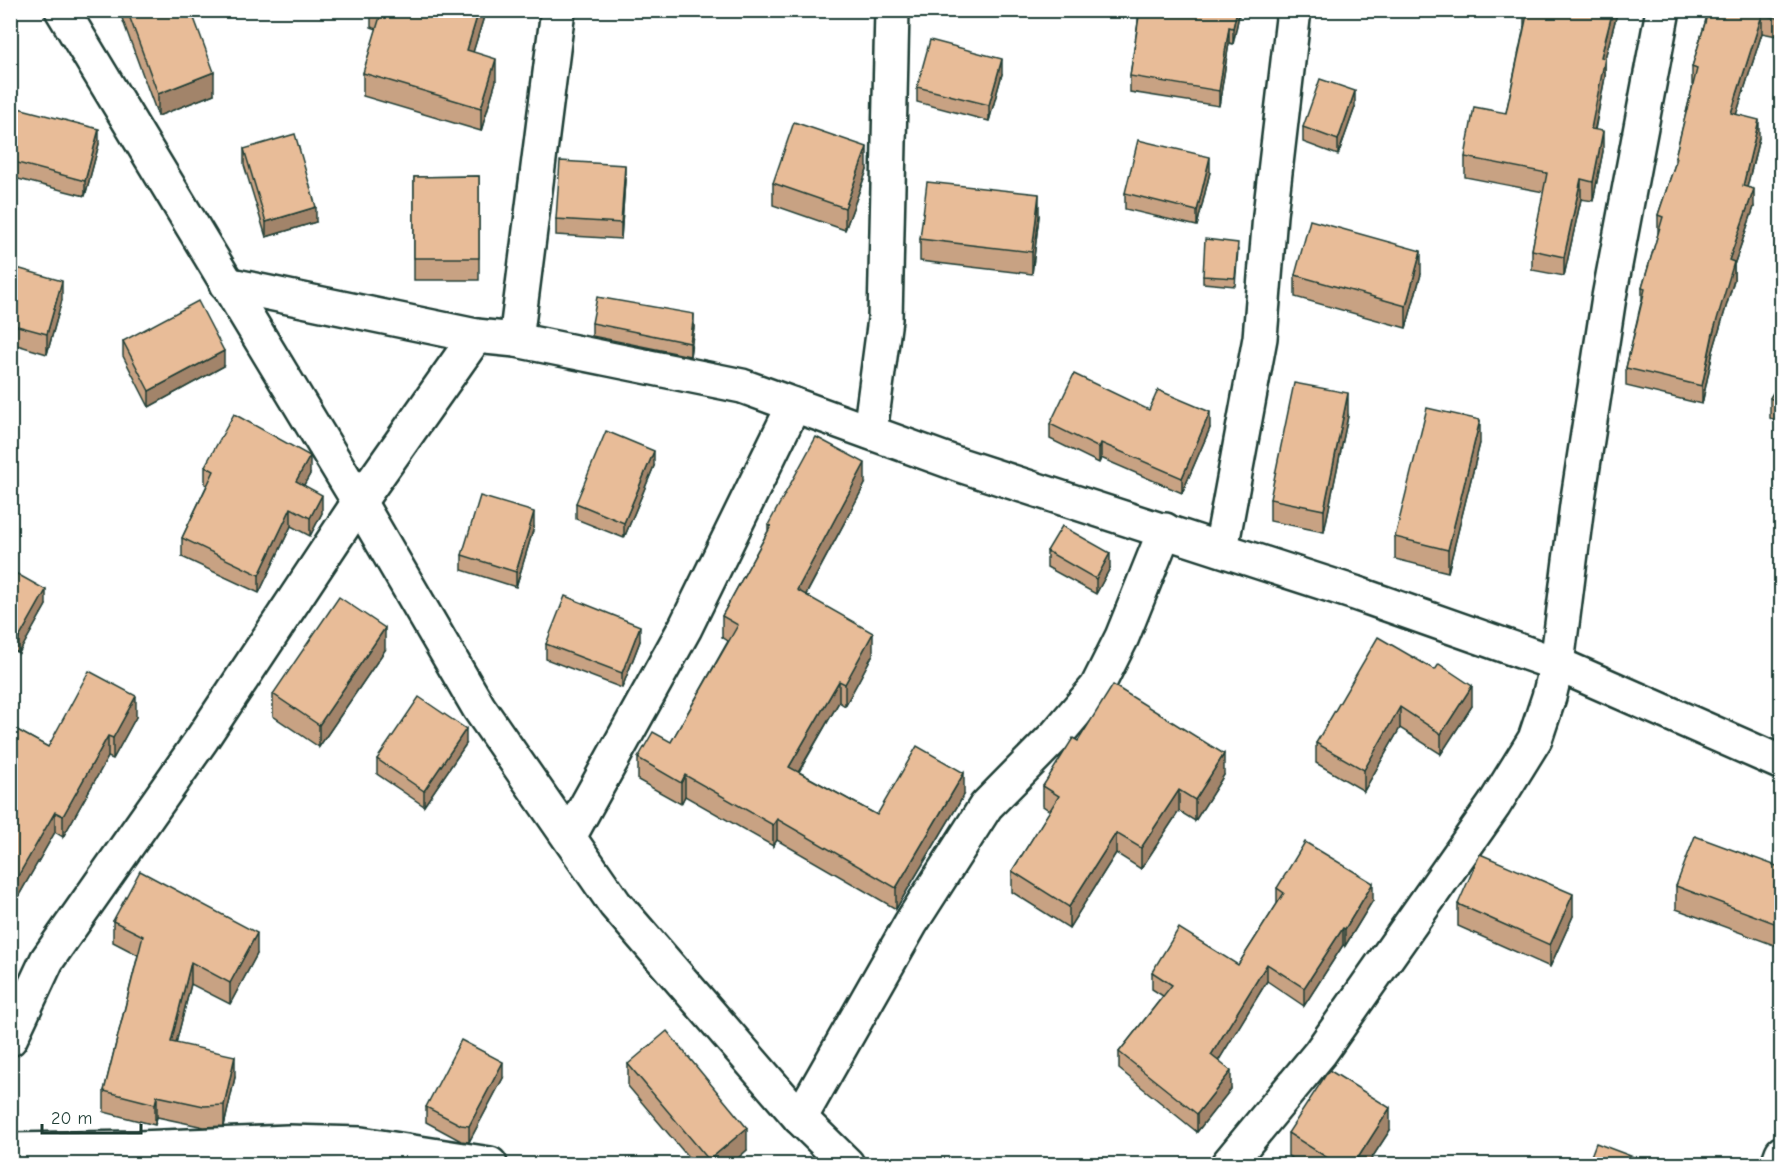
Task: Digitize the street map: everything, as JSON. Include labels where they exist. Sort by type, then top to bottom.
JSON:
[{"type":"street","points":[[62,10],[359,502],[479,708],[615,904],[800,1118],[847,1164]]},
{"type":"street","points":[[516,340],[558,10]]},
{"type":"street","points":[[870,432],[885,319],[892,10]]},
{"type":"street","points":[[1221,549],[1260,338],[1270,215],[1294,10]]},
{"type":"street","points":[[1228,1164],[1320,1053],[1494,805],[1535,739],[1557,664],[1577,505],[1609,297],[1664,10]]},
{"type":"street","points":[[226,284],[476,336],[516,340],[742,386],[960,465],[1355,593],[1557,664],[1782,763]]},
{"type":"street","points":[[10,1039],[47,960],[202,739],[359,502],[476,336]]},
{"type":"street","points":[[568,837],[685,628],[794,405]]},
{"type":"street","points":[[800,1118],[911,923],[986,806],[1057,734],[1097,687],[1122,637],[1165,530]]},
{"type":"street","points":[[10,1150],[288,1142],[361,1144],[490,1164]]},
{"type":"street","points":[[1778,1164],[1782,1153]]},
{"type":"building","points":[[127,10],[191,10],[214,72],[158,94]]},
{"type":"building","points":[[382,10],[479,10],[467,50],[496,59],[481,108],[363,73]]},
{"type":"building","points":[[1140,10],[1237,10],[1233,28],[1229,27],[1219,91],[1130,76]]},
{"type":"building","points":[[1528,10],[1613,10],[1601,57],[1605,58],[1591,129],[1603,131],[1593,182],[1581,179],[1564,257],[1532,250],[1547,173],[1465,157],[1474,107],[1506,113]]},
{"type":"building","points":[[1708,10],[1782,10],[1782,19],[1762,15],[1731,113],[1759,120],[1743,186],[1754,189],[1729,260],[1734,262],[1713,333],[1702,386],[1626,368],[1645,289],[1642,288],[1663,217],[1658,215],[1677,158],[1675,157],[1697,69],[1692,67]]},
{"type":"building","points":[[930,40],[1002,59],[989,105],[917,87]]},
{"type":"building","points":[[1320,79],[1355,91],[1338,140],[1303,127]]},
{"type":"building","points":[[18,108],[99,129],[85,181],[10,161],[10,137]]},
{"type":"building","points":[[794,122],[867,147],[845,208],[773,183]]},
{"type":"building","points":[[295,134],[316,207],[266,222],[244,149]]},
{"type":"building","points":[[1138,140],[1210,157],[1197,211],[1125,193]]},
{"type":"building","points":[[560,161],[625,165],[621,223],[556,219]]},
{"type":"building","points":[[479,176],[479,258],[414,258],[414,177]]},
{"type":"building","points":[[927,182],[1039,194],[1032,252],[920,239]]},
{"type":"building","points":[[1310,220],[1421,251],[1406,306],[1295,275]]},
{"type":"building","points":[[1205,239],[1238,243],[1235,278],[1203,276]]},
{"type":"building","points":[[10,266],[62,281],[47,334],[10,324]]},
{"type":"building","points":[[597,297],[694,314],[690,343],[592,323]]},
{"type":"building","points":[[198,301],[224,351],[149,391],[123,341]]},
{"type":"building","points":[[1074,374],[1149,410],[1158,390],[1210,412],[1182,478],[1101,443],[1099,448],[1050,424]]},
{"type":"building","points":[[1782,378],[1782,404],[1770,398]]},
{"type":"building","points":[[1294,383],[1348,393],[1324,510],[1270,499]]},
{"type":"building","points":[[1427,408],[1480,420],[1448,550],[1395,537]]},
{"type":"building","points":[[234,414],[310,456],[296,481],[322,495],[310,518],[291,508],[259,575],[182,538],[214,471],[205,466]]},
{"type":"building","points":[[606,431],[654,451],[624,523],[576,503]]},
{"type":"building","points":[[816,437],[865,463],[797,590],[873,633],[845,684],[839,681],[789,767],[877,815],[917,746],[964,773],[896,888],[777,819],[773,825],[685,775],[681,783],[638,758],[653,732],[671,742],[738,625],[722,616]]},
{"type":"building","points":[[480,496],[534,512],[516,572],[462,555]]},
{"type":"building","points":[[1062,526],[1110,553],[1096,579],[1047,551]]},
{"type":"building","points":[[10,570],[46,590],[19,638],[10,633]]},
{"type":"building","points":[[565,596],[640,626],[622,673],[546,644]]},
{"type":"building","points":[[339,597],[385,628],[319,725],[273,694]]},
{"type":"building","points":[[1378,637],[1435,670],[1439,664],[1472,686],[1441,734],[1400,707],[1364,770],[1316,743]]},
{"type":"building","points":[[89,671],[136,696],[113,738],[108,736],[63,816],[55,812],[10,890],[10,726],[48,747]]},
{"type":"building","points":[[1113,685],[1224,754],[1195,800],[1179,790],[1141,848],[1116,833],[1069,907],[1012,871],[1059,796],[1043,786],[1073,738],[1078,741]]},
{"type":"building","points":[[419,697],[466,729],[424,791],[377,759]]},
{"type":"building","points":[[1695,836],[1782,868],[1782,926],[1676,886]]},
{"type":"building","points":[[1305,842],[1373,883],[1345,929],[1343,928],[1304,988],[1267,964],[1211,1055],[1231,1071],[1197,1114],[1119,1052],[1172,985],[1152,972],[1179,928],[1238,965],[1284,893],[1277,888]]},
{"type":"building","points":[[1480,854],[1573,894],[1550,945],[1458,904]]},
{"type":"building","points":[[140,871],[257,933],[230,983],[191,962],[171,1042],[235,1056],[224,1105],[204,1106],[157,1096],[155,1104],[104,1091],[143,936],[113,921]]},
{"type":"building","points":[[667,1031],[747,1128],[709,1160],[628,1064]]},
{"type":"building","points":[[461,1040],[503,1062],[469,1126],[461,1125],[426,1107]]},
{"type":"building","points":[[1329,1070],[1390,1108],[1354,1164],[1337,1164],[1288,1133]]},
{"type":"building","points":[[1596,1143],[1652,1164],[1588,1164]]}]
